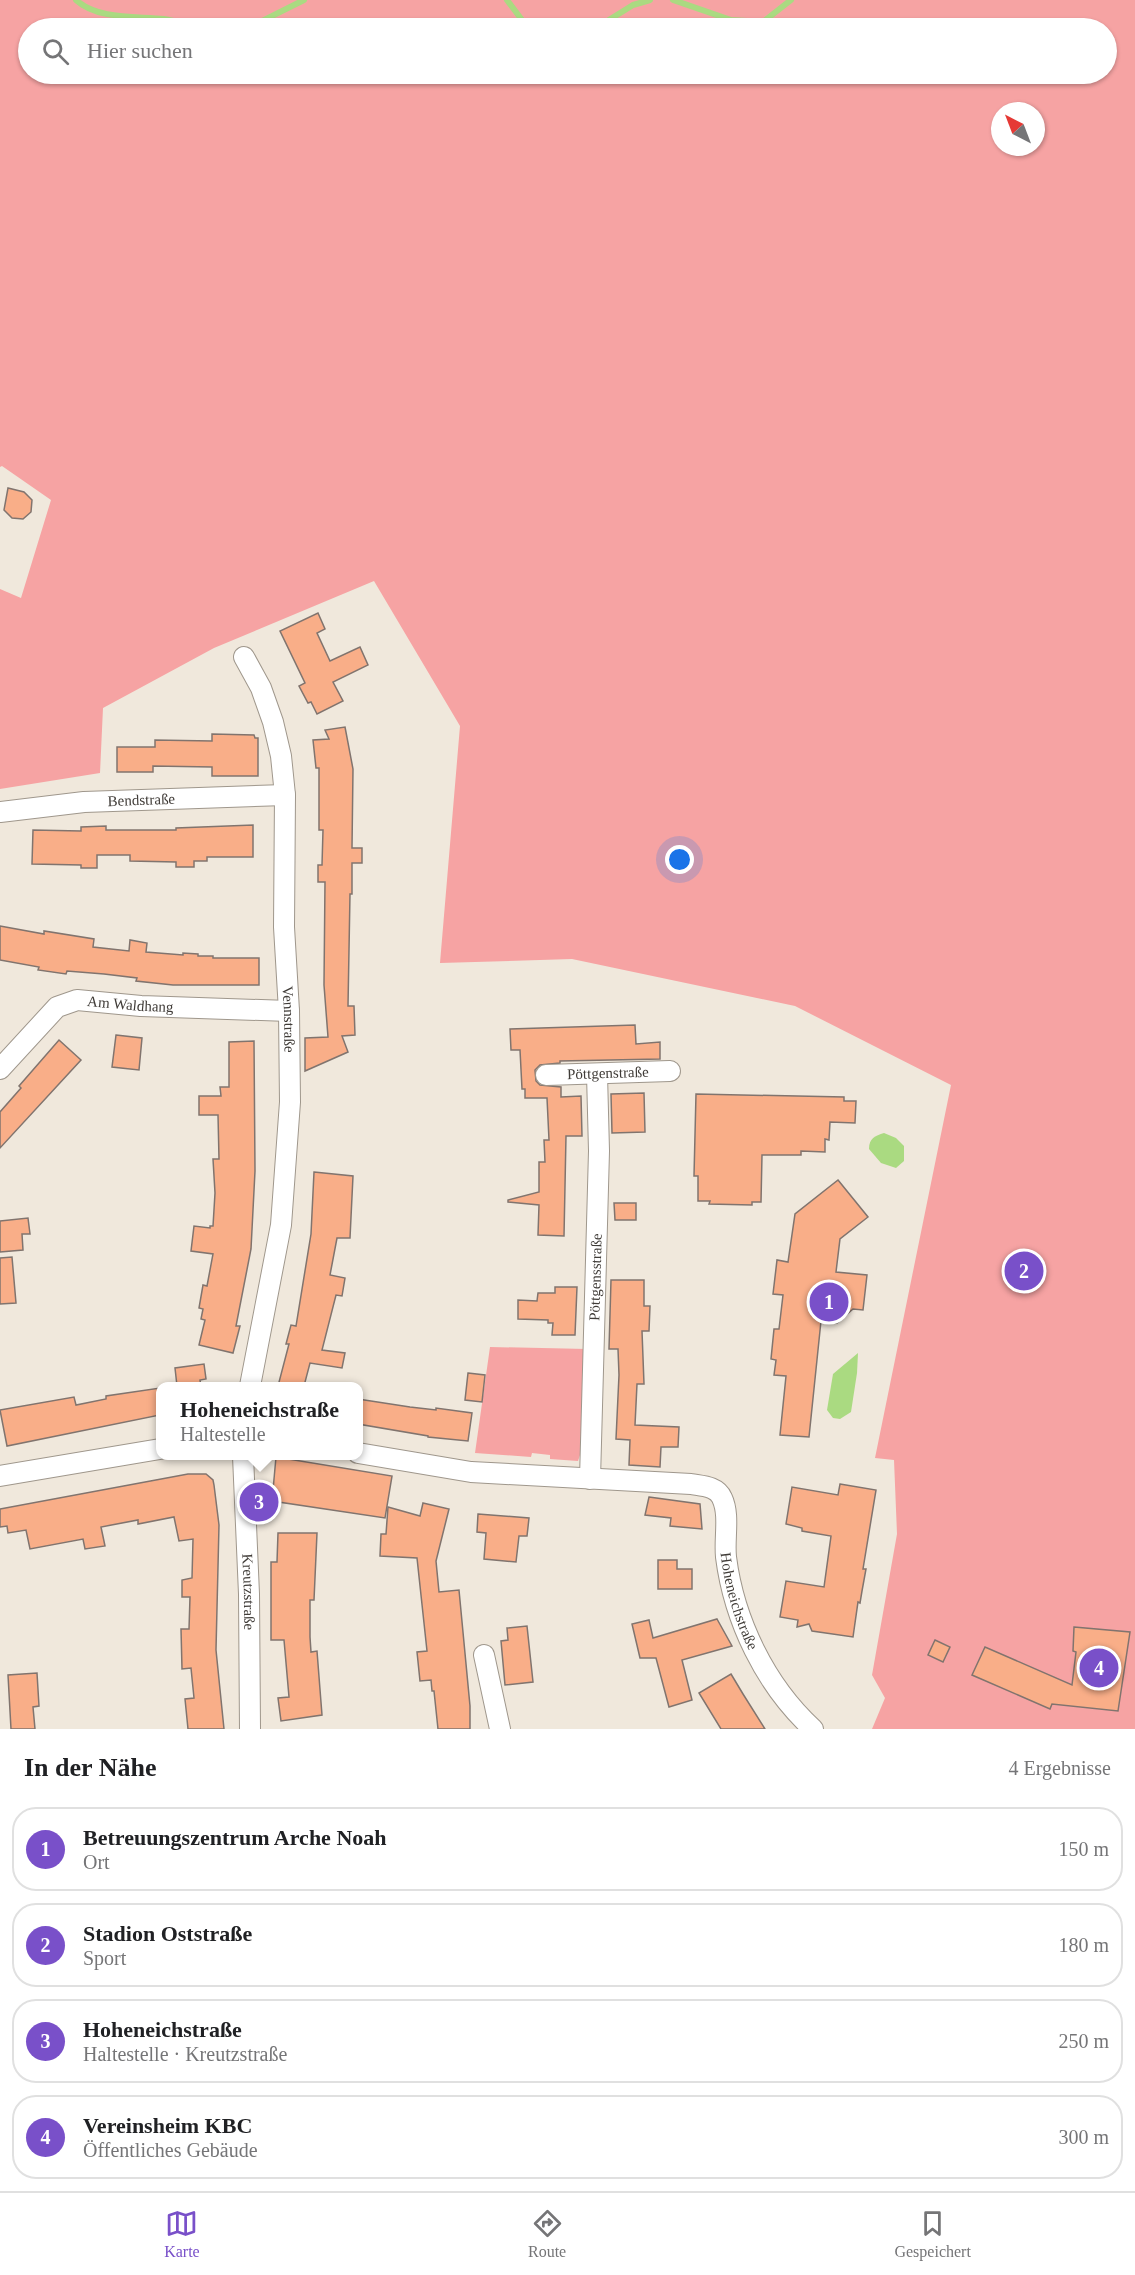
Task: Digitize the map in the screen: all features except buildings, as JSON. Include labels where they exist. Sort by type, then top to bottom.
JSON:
[{"type":"street","name":"Vennstraße","points":[[244,657],[261,688],[273,722],[281,756],[285,795],[284,927],[289,1011],[290,1102],[281,1225],[251,1382]]},
{"type":"street","name":"Bendstraße","points":[[0,812],[84,802],[285,795]]},
{"type":"street","name":"Am Waldhang","points":[[0,1069],[57,1007],[77,1000],[141,1006],[289,1011]]},
{"type":"street","name":"Pöttgenstraße","points":[[546,1075],[670,1071]]},
{"type":"street","name":"Pöttgensstraße","points":[[590,1479],[599,1151],[597,1074]]},
{"type":"street","points":[[0,1476],[156,1450]]},
{"type":"street","name":"Hoheneichstraße","points":[[363,1454],[471,1472],[691,1484],[706,1486],[718,1491],[723,1499],[726,1554],[730,1584],[738,1614],[777,1687],[813,1729]]},
{"type":"street","name":"Kreutzstraße","points":[[243,1460],[249,1594],[250,1729]]},
{"type":"street","points":[[484,1655],[500,1729]]},
{"type":"shaded area","points":[[0,0],[1135,0],[1135,1729],[872,1729],[885,1698],[872,1675],[897,1534],[894,1460],[875,1458],[951,1085],[795,1006],[572,959],[440,963],[460,726],[374,581],[214,648],[103,708],[100,773],[0,789],[0,589],[21,598],[51,500],[2,466],[0,467]]},
{"type":"shaded area","points":[[884,1133],[896,1138],[904,1146],[904,1161],[896,1168],[881,1163],[869,1149],[873,1138]]},
{"type":"shaded area","points":[[490,1347],[587,1349],[583,1453],[578,1461],[550,1459],[550,1455],[532,1453],[531,1457],[475,1453]]},
{"type":"shaded area","points":[[858,1353],[851,1412],[840,1419],[833,1418],[827,1410],[833,1374]]},
{"type":"waterway","points":[[76,0],[95,11],[106,14],[143,18]]},
{"type":"waterway","points":[[268,18],[304,0]]},
{"type":"waterway","points":[[507,0],[520,18]]},
{"type":"waterway","points":[[612,18],[633,5],[650,0]]},
{"type":"waterway","points":[[673,0],[725,18]]},
{"type":"waterway","points":[[768,18],[791,0]]},
{"type":"place","name":"Stadion Oststraße","points":[[1024,1271]]},
{"type":"place","name":"Betreuungszentrum Arche Noah","points":[[829,1302]]},
{"type":"place","name":"Hoheneichstraße","points":[[259,1502]]},
{"type":"place","name":"Vereinsheim KBC","points":[[1099,1668]]}]
